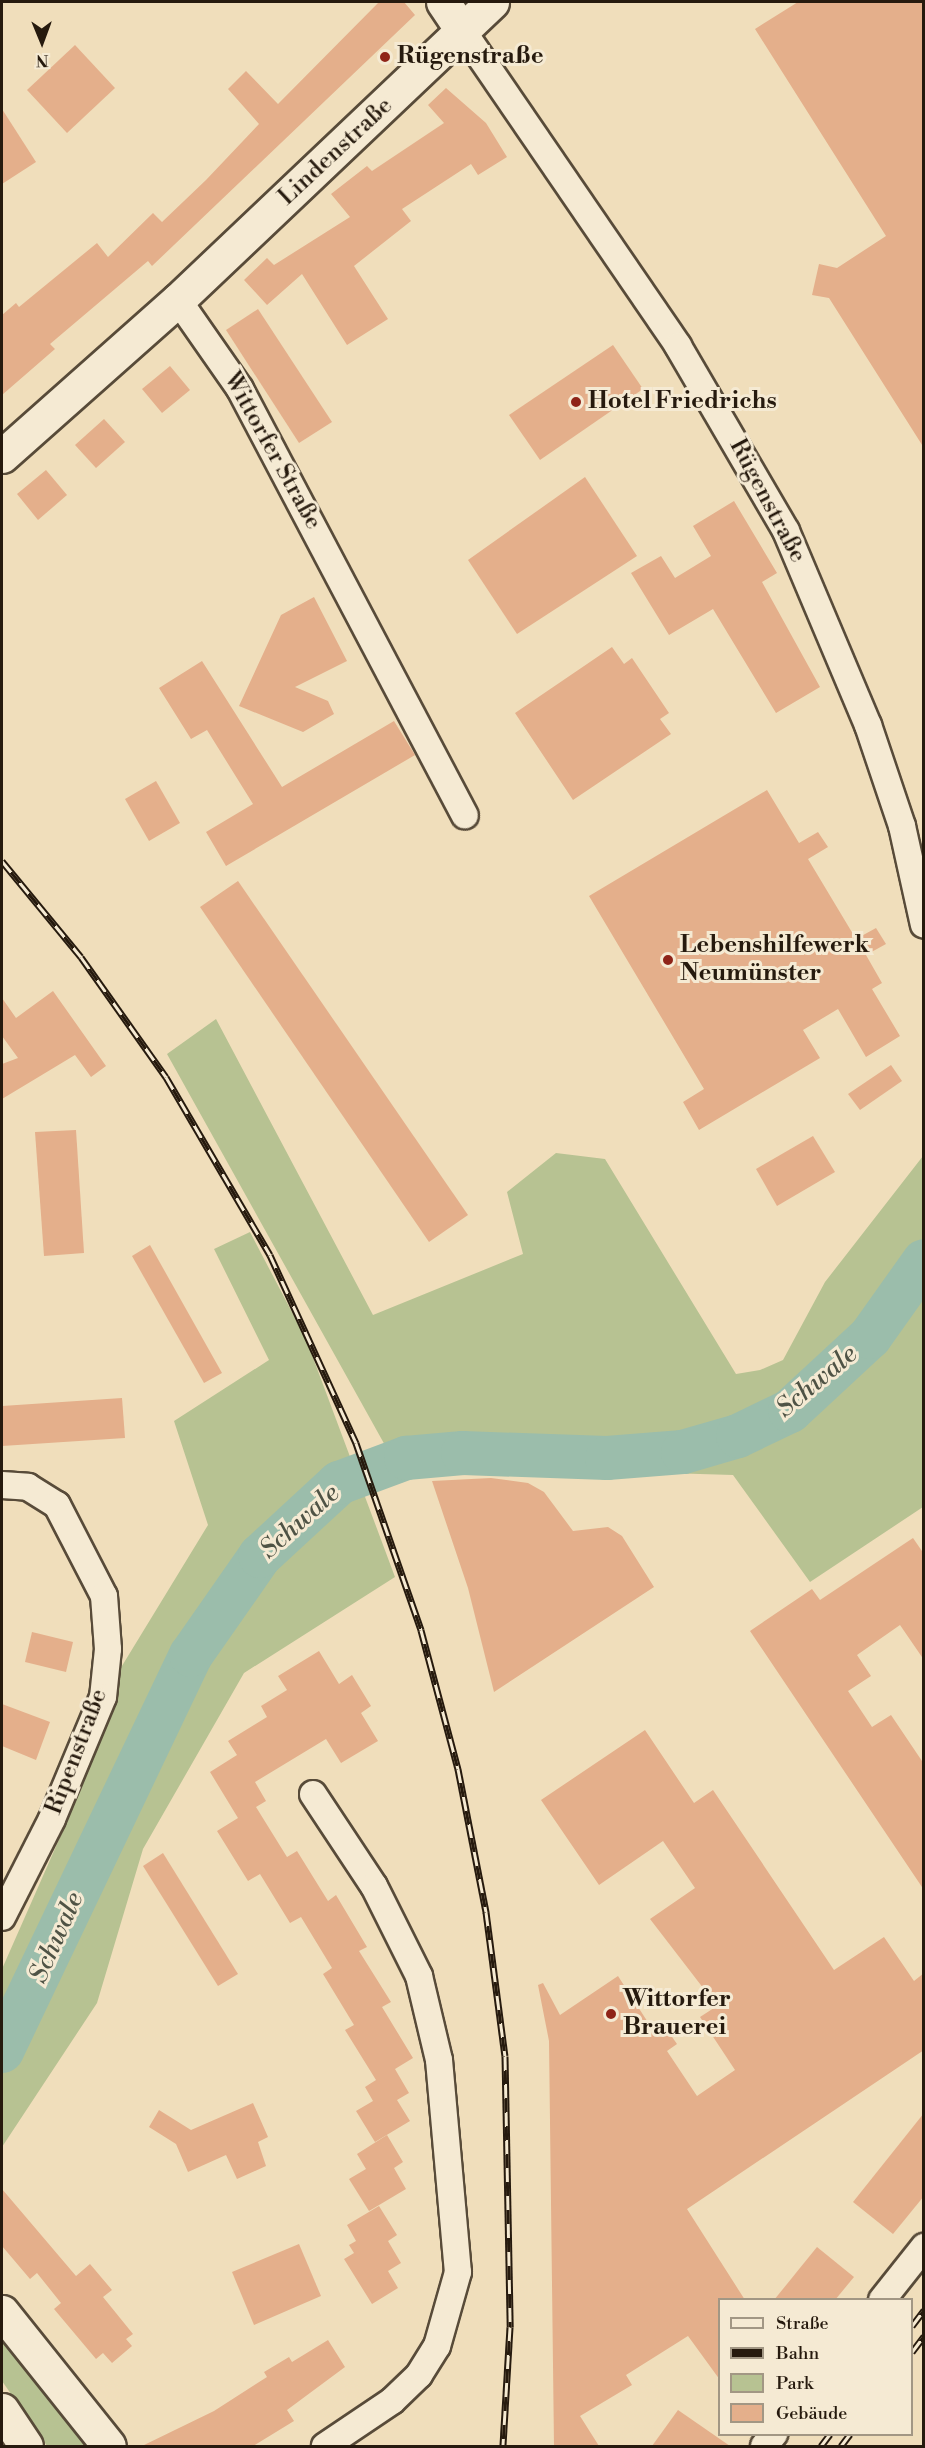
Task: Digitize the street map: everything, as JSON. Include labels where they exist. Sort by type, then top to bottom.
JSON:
[{"type":"street","points":[[443,2],[462,30]]},
{"type":"street","name":"Lindenstraße","points":[[178,300],[492,2]]},
{"type":"street","name":"Rügenstraße","points":[[462,30],[678,346],[786,531],[868,725],[902,826],[924,925]]},
{"type":"street","points":[[2,456],[178,300]]},
{"type":"street","name":"Wittorfer Straße","points":[[178,300],[240,389],[465,815]]},
{"type":"street","name":"Ripenstraße","points":[[2,1485],[28,1486],[57,1505],[104,1596],[108,1648],[103,1697],[52,1819],[2,1917]]},
{"type":"street","points":[[313,1794],[375,1886],[403,1937],[425,1997],[452,2156],[458,2272],[437,2346],[419,2375],[392,2401],[325,2446]]},
{"type":"street","points":[[884,2298],[924,2247]]},
{"type":"street","points":[[2,2312],[109,2446]]},
{"type":"street","points":[[2,2410],[26,2446]]},
{"type":"green space","points":[[216,1019],[373,1315],[523,1254],[507,1192],[556,1153],[605,1159],[736,1374],[760,1370],[783,1360],[825,1282],[923,1156],[923,1507],[810,1582],[733,1475],[396,1465],[167,1054]]},
{"type":"green space","points":[[250,1232],[306,1339],[395,1577],[244,1673],[143,1849],[97,2003],[2,2147],[2,1969],[65,1826],[103,1697],[208,1525],[174,1421],[269,1360],[214,1249]]},
{"type":"green space","points":[[2,2332],[95,2446],[47,2446],[2,2381]]},
{"type":"building","points":[[379,2],[404,2],[415,15],[152,266],[148,261],[50,344],[55,349],[2,395],[2,315],[16,303],[19,307],[97,243],[108,257],[153,213],[162,222],[206,180],[259,124],[228,89],[246,71],[278,104]]},
{"type":"building","points":[[798,2],[924,2],[924,448],[829,298],[812,295],[819,264],[837,268],[886,236],[755,29]]},
{"type":"building","points":[[75,45],[115,88],[67,133],[27,90]]},
{"type":"building","points":[[446,88],[486,123],[507,157],[478,175],[471,164],[402,209],[411,221],[354,266],[388,319],[347,345],[302,274],[267,305],[244,280],[267,258],[274,265],[350,217],[331,194],[367,166],[372,171],[444,123],[428,105]]},
{"type":"building","points":[[2,109],[36,162],[2,184]]},
{"type":"building","points":[[258,309],[332,422],[299,443],[226,330]]},
{"type":"building","name":"Hotel Friedrichs","points":[[613,345],[643,389],[540,460],[509,415]]},
{"type":"building","points":[[170,366],[190,390],[162,413],[142,389]]},
{"type":"building","points":[[104,419],[125,442],[96,468],[75,445]]},
{"type":"building","points":[[46,470],[67,495],[38,520],[17,494]]},
{"type":"building","points":[[585,477],[637,556],[517,634],[468,560]]},
{"type":"building","points":[[734,501],[777,573],[762,582],[820,687],[776,713],[713,609],[669,635],[631,573],[661,556],[675,578],[711,556],[693,526]]},
{"type":"building","points":[[314,597],[347,661],[295,687],[328,701],[334,714],[303,732],[239,706],[281,615]]},
{"type":"building","points":[[612,647],[624,664],[632,658],[669,713],[660,719],[671,734],[573,800],[515,713]]},
{"type":"building","points":[[202,661],[282,787],[394,721],[415,755],[226,866],[206,832],[253,804],[207,730],[191,739],[159,688]]},
{"type":"building","points":[[156,781],[180,823],[149,841],[125,799]]},
{"type":"building","name":"Lebenshilfewerk Neumünster","points":[[767,790],[799,843],[818,832],[828,847],[808,859],[856,939],[876,928],[886,944],[866,955],[882,983],[872,989],[900,1036],[866,1057],[838,1009],[803,1030],[820,1058],[699,1130],[683,1102],[704,1089],[589,896]]},
{"type":"building","points":[[238,881],[468,1215],[429,1242],[200,907]]},
{"type":"building","points":[[53,991],[106,1066],[91,1077],[75,1055],[2,1099],[2,1064],[18,1058],[2,1036],[2,998],[16,1018]]},
{"type":"building","points":[[891,1065],[902,1081],[860,1110],[848,1094]]},
{"type":"building","points":[[76,1130],[84,1253],[44,1256],[35,1132]]},
{"type":"building","points":[[813,1136],[835,1172],[777,1206],[756,1169]]},
{"type":"building","points":[[150,1245],[222,1373],[204,1383],[132,1256]]},
{"type":"building","points":[[122,1398],[125,1438],[2,1446],[2,1406]]},
{"type":"building","points":[[491,1478],[528,1483],[544,1492],[573,1531],[608,1527],[622,1536],[654,1587],[494,1692],[468,1588],[432,1481]]},
{"type":"building","points":[[913,1538],[924,1554],[924,1660],[900,1625],[857,1655],[871,1676],[848,1691],[872,1727],[891,1715],[924,1764],[924,1890],[750,1631],[812,1589],[820,1600]]},
{"type":"building","points":[[32,1632],[73,1642],[66,1672],[25,1662]]},
{"type":"building","points":[[319,1651],[339,1684],[352,1675],[371,1706],[361,1713],[378,1741],[341,1763],[326,1739],[255,1782],[266,1801],[256,1807],[287,1857],[297,1851],[328,1901],[336,1895],[367,1947],[359,1951],[391,2002],[382,2007],[413,2058],[395,2069],[409,2093],[397,2100],[410,2121],[375,2142],[356,2111],[373,2101],[365,2087],[376,2080],[345,2030],[354,2025],[323,1974],[332,1968],[301,1917],[290,1923],[260,1874],[248,1881],[217,1831],[238,1818],[210,1772],[237,1755],[228,1741],[267,1717],[261,1706],[287,1690],[278,1676]]},
{"type":"building","points":[[2,1704],[50,1722],[36,1760],[2,1746]]},
{"type":"building","points":[[645,1730],[694,1803],[713,1790],[834,1970],[884,1937],[914,1981],[924,1973],[924,2050],[687,2209],[744,2298],[718,2298],[718,2377],[688,2336],[626,2375],[632,2385],[580,2416],[599,2446],[554,2446],[549,2041],[538,1985],[543,1983],[560,2015],[618,1976],[651,2027],[661,2021],[677,2044],[667,2051],[697,2096],[735,2070],[700,2017],[717,2006],[650,1919],[695,1888],[663,1841],[599,1885],[541,1800]]},
{"type":"building","points":[[163,1853],[238,1974],[218,1986],[143,1866]]},
{"type":"building","points":[[253,2103],[268,2137],[258,2142],[266,2166],[237,2179],[226,2155],[188,2172],[176,2144],[149,2127],[159,2110],[191,2130]]},
{"type":"building","points":[[924,2113],[924,2196],[893,2234],[853,2202]]},
{"type":"building","points":[[387,2135],[403,2162],[394,2168],[406,2189],[369,2211],[349,2179],[366,2169],[357,2154]]},
{"type":"building","points":[[2,2189],[76,2276],[90,2264],[112,2290],[103,2297],[133,2334],[126,2339],[132,2346],[112,2363],[103,2353],[96,2359],[54,2309],[61,2303],[37,2273],[30,2279],[2,2246]]},
{"type":"building","points":[[379,2206],[397,2235],[388,2241],[401,2263],[388,2271],[398,2288],[372,2304],[344,2259],[354,2253],[349,2245],[356,2241],[347,2225]]},
{"type":"building","points":[[299,2244],[321,2296],[254,2325],[232,2272]]},
{"type":"building","points":[[817,2247],[854,2277],[837,2298],[776,2298]]},
{"type":"building","points":[[328,2340],[345,2367],[287,2410],[294,2421],[253,2446],[142,2446],[214,2411],[267,2377],[264,2372],[289,2357],[292,2362]]},
{"type":"building","points":[[678,2410],[730,2446],[652,2446]]},
{"type":"waterway","name":"Schwale","points":[[2,2051],[191,1655],[260,1556],[339,1483],[406,1458],[463,1453],[607,1458],[683,1452],[738,1436],[790,1411],[870,1337],[924,1261]]},
{"type":"railway","points":[[2,861],[81,957],[166,1077],[270,1255],[356,1443],[421,1630],[458,1769],[486,1912],[505,2056],[510,2327],[503,2446]]},
{"type":"railway","points":[[913,2325],[924,2310]]},
{"type":"railway","points":[[913,2351],[924,2336]]},
{"type":"railway","points":[[821,2446],[828,2436]]},
{"type":"railway","points":[[841,2446],[848,2436]]},
{"type":"place","name":"Rügenstraße","points":[[385,57]]},
{"type":"place","name":"Hotel Friedrichs","points":[[576,402]]},
{"type":"place","name":"Lebenshilfewerk Neumünster","points":[[668,960]]},
{"type":"place","name":"Wittorfer Brauerei","points":[[611,2014]]}]
